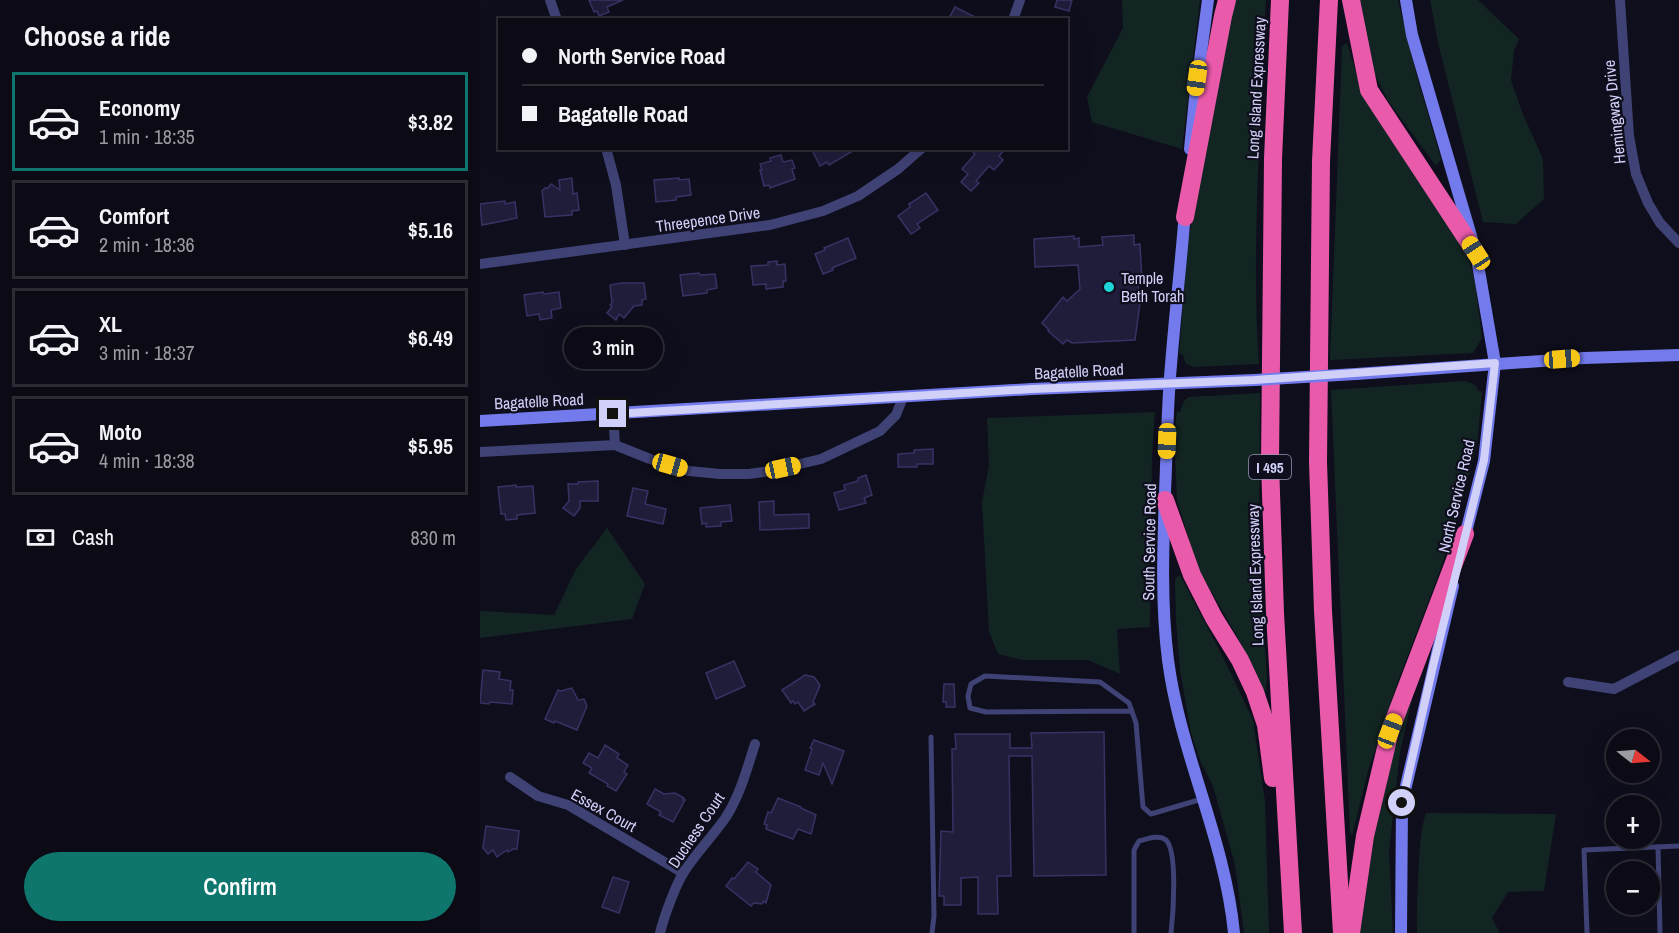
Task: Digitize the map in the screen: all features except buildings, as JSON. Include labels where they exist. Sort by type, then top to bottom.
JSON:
[{"type":"highway","points":[[1185,217],[1227,0]]},
{"type":"highway","name":"Long Island Expressway","points":[[1280,0],[1272,171],[1270,463],[1275,614],[1292,933]]},
{"type":"highway","points":[[1329,0],[1321,173],[1318,462],[1323,611],[1341,933]]},
{"type":"highway","points":[[1351,0],[1369,90],[1476,253]]},
{"type":"highway","points":[[1165,500],[1192,575],[1214,618],[1240,660],[1255,692],[1266,725],[1292,933]]},
{"type":"highway","points":[[1351,933],[1365,836],[1390,731],[1465,534]]},
{"type":"main road","name":"South Service Road","points":[[1208,0],[1194,98],[1170,384],[1163,546],[1164,615],[1168,661],[1184,736],[1224,870],[1232,907],[1234,933]]},
{"type":"main road","name":"North Service Road","points":[[1401,933],[1402,803],[1484,460],[1495,363],[1476,253],[1412,35],[1406,0]]},
{"type":"main road","name":"Bagatelle Road","points":[[480,421],[1032,389],[1255,380],[1584,358],[1679,355]]},
{"type":"street","points":[[550,0],[556,18]]},
{"type":"street","points":[[1014,18],[1020,0]]},
{"type":"street","name":"Hemingway Drive","points":[[1620,0],[1629,136],[1636,174],[1647,203],[1660,223],[1679,243]]},
{"type":"street","points":[[607,150],[616,185],[626,245]]},
{"type":"street","name":"Threepence Drive","points":[[480,264],[770,225],[823,211],[858,196],[898,169],[920,150]]},
{"type":"street","points":[[480,452],[615,445],[689,471],[720,474],[770,471],[821,459],[880,430],[896,415],[903,397]]},
{"type":"street","points":[[613,414],[615,445]]},
{"type":"street","points":[[1568,682],[1614,689],[1679,655]]},
{"type":"street","name":"Duchess Court","points":[[660,933],[683,873],[727,815],[741,786],[755,744]]},
{"type":"street","name":"Essex Court","points":[[510,777],[538,796],[568,805],[683,873]]},
{"type":"lane","points":[[1132,711],[987,712],[970,708],[968,696],[971,684],[985,676],[1100,682],[1129,703],[1132,711],[1136,723],[1143,807],[1152,814],[1203,799]]},
{"type":"lane","points":[[931,737],[934,916],[932,933]]},
{"type":"lane","points":[[1134,933],[1134,850],[1139,841],[1159,837],[1166,840],[1172,851],[1174,902],[1171,933]]},
{"type":"lane","points":[[1660,847],[1679,846]]},
{"type":"lane","points":[[1587,933],[1584,850],[1609,849]]},
{"type":"lane","points":[[1658,849],[1660,933]]},
{"type":"green space","points":[[1122,0],[1200,0],[1182,149],[1092,122],[1087,97],[1123,28]]},
{"type":"green space","points":[[1234,0],[1266,0],[1256,228],[1256,310],[1259,364],[1194,367],[1186,364],[1183,355],[1179,354],[1187,251],[1202,155]]},
{"type":"green space","points":[[1355,0],[1398,0],[1441,159],[1436,166],[1389,102],[1369,64]]},
{"type":"green space","points":[[1430,0],[1478,0],[1519,39],[1514,51],[1511,80],[1522,112],[1543,159],[1544,199],[1516,224],[1483,222],[1439,47]]},
{"type":"green space","points":[[1347,43],[1355,69],[1371,105],[1466,246],[1475,282],[1482,338],[1473,353],[1330,360],[1342,46]]},
{"type":"green space","points":[[1464,381],[1473,384],[1482,392],[1477,445],[1455,527],[1398,681],[1368,771],[1352,836],[1350,832],[1331,390]]},
{"type":"green space","points":[[1260,393],[1259,549],[1267,678],[1265,695],[1237,636],[1198,569],[1177,500],[1174,433],[1177,412],[1180,412],[1184,401],[1189,397]]},
{"type":"green space","points":[[1155,412],[1152,454],[1150,627],[1117,629],[1120,674],[1088,660],[1022,660],[998,654],[989,632],[982,502],[989,465],[987,418]]},
{"type":"green space","points":[[607,528],[645,584],[632,619],[480,638],[480,611],[554,615],[576,569]]},
{"type":"green space","points":[[1180,575],[1253,720],[1265,801],[1269,933],[1244,933],[1235,865],[1213,786],[1201,763],[1191,733],[1180,670],[1176,621],[1175,579]]},
{"type":"green space","points":[[1418,673],[1400,752],[1389,851],[1393,933],[1359,933],[1375,804]]},
{"type":"green space","points":[[1426,813],[1556,814],[1544,891],[1508,892],[1492,918],[1500,933],[1417,933],[1420,848]]},
{"type":"place","name":"Temple Beth Torah","points":[[1109,287]]},
{"type":"route","points":[[613,414],[1032,389],[1255,380],[1495,363],[1484,460],[1402,803]]}]
